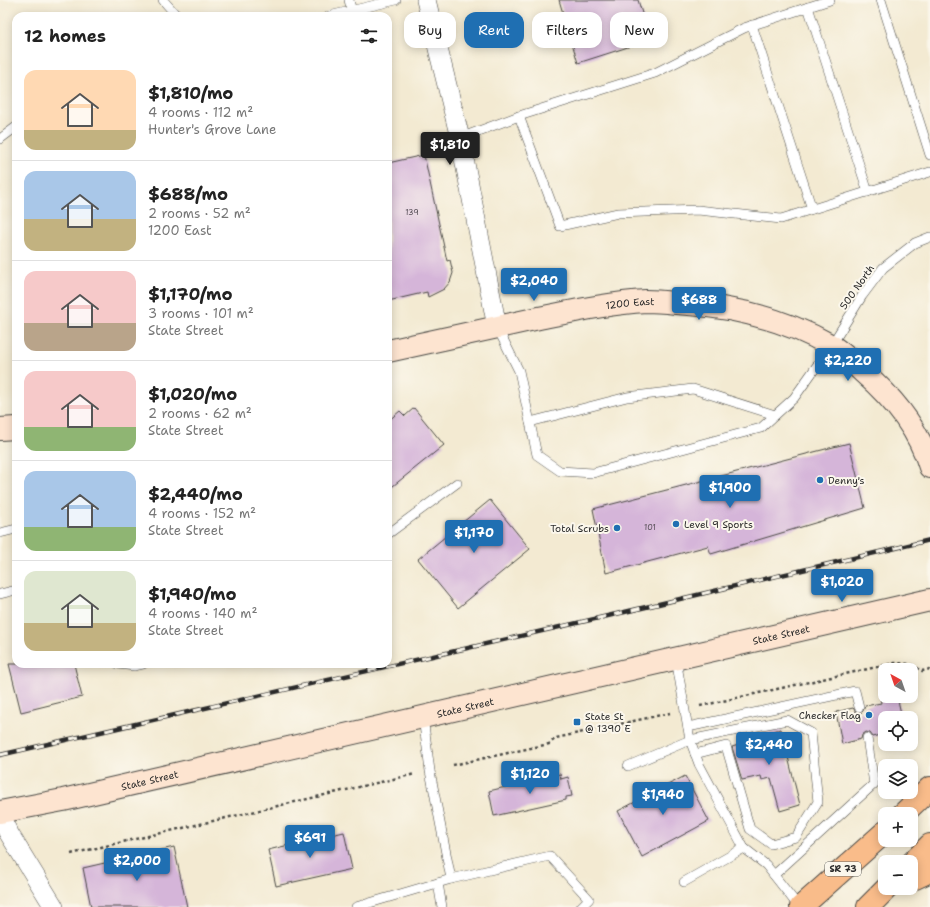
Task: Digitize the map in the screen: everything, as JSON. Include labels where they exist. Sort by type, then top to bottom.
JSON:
[{"type":"main road","name":"1200 East","points":[[392,350],[577,311],[617,304],[647,301],[703,304],[754,314],[793,326],[831,346],[875,382],[899,410],[915,433],[927,455],[930,467]]},
{"type":"main road","points":[[0,429],[12,428]]},
{"type":"main road","name":"State Street","points":[[0,812],[64,800],[930,600]]},
{"type":"main road","points":[[910,807],[930,788]]},
{"type":"main road","name":"SR 73","points":[[800,907],[878,838]]},
{"type":"main road","points":[[918,857],[930,845]]},
{"type":"main road","points":[[918,877],[930,871]]},
{"type":"street","points":[[426,0],[460,138],[497,327]]},
{"type":"street","points":[[0,816],[8,832],[54,907]]},
{"type":"lane","points":[[163,0],[174,12]]},
{"type":"lane","points":[[349,0],[352,12]]},
{"type":"lane","points":[[355,12],[396,0]]},
{"type":"lane","points":[[460,138],[519,116],[655,73],[744,28],[830,0]]},
{"type":"lane","points":[[881,0],[930,155]]},
{"type":"lane","points":[[808,7],[868,192]]},
{"type":"lane","points":[[752,25],[812,209]]},
{"type":"lane","points":[[519,116],[560,226],[618,213],[698,210],[781,219],[930,172]]},
{"type":"lane","points":[[0,139],[12,130]]},
{"type":"lane","name":"500 North","points":[[497,327],[519,371],[537,455],[560,471],[593,473],[761,428],[794,398],[831,346],[862,296],[883,268],[915,243],[930,237]]},
{"type":"lane","points":[[530,422],[627,397],[693,389],[775,415]]},
{"type":"lane","points":[[392,531],[456,483]]},
{"type":"lane","points":[[0,533],[12,530]]},
{"type":"lane","points":[[0,594],[12,591]]},
{"type":"lane","points":[[676,659],[690,740],[699,764],[744,848],[766,865],[800,907]]},
{"type":"lane","points":[[688,728],[855,691],[859,707]]},
{"type":"lane","points":[[422,717],[430,771],[451,879]]},
{"type":"lane","points":[[628,766],[690,740],[787,720],[811,733],[818,802],[796,837],[772,844],[750,829],[726,746],[695,754]]},
{"type":"lane","points":[[774,875],[874,784],[867,738]]},
{"type":"lane","points":[[684,882],[744,848]]},
{"type":"lane","points":[[356,907],[451,879],[550,856],[589,899],[581,907]]},
{"type":"lane","points":[[438,883],[442,907]]},
{"type":"path","points":[[922,671],[930,669]]},
{"type":"path","points":[[453,765],[549,744],[556,738]]},
{"type":"path","points":[[71,854],[417,774]]},
{"type":"building","points":[[559,0],[638,0],[642,12],[610,12],[610,48],[625,48],[578,63],[573,48],[602,48],[602,12],[563,12]]},
{"type":"building","points":[[424,155],[447,261],[450,260],[453,273],[450,282],[444,289],[428,297],[427,292],[392,300],[392,162]]},
{"type":"building","points":[[414,408],[444,445],[392,487],[392,418],[400,411],[405,416]]},
{"type":"building","points":[[849,443],[865,508],[711,554],[708,546],[606,573],[593,509]]},
{"type":"building","points":[[490,500],[530,549],[458,608],[418,559]]},
{"type":"building","points":[[9,664],[12,664],[12,668],[75,668],[82,697],[21,712]]},
{"type":"building","name":"Checker Flag","points":[[881,703],[899,703],[900,711],[878,711],[878,736],[873,737],[870,733],[866,732],[862,735],[861,739],[842,744],[836,712],[853,708],[857,713],[861,713],[865,706]]},
{"type":"building","points":[[781,729],[800,805],[780,811],[771,778],[762,780],[761,776],[742,780],[732,747],[759,739],[758,735]]},
{"type":"building","points":[[560,774],[561,779],[568,777],[572,796],[566,797],[566,800],[494,816],[489,791]]},
{"type":"building","points":[[685,776],[709,821],[642,857],[618,811]]},
{"type":"building","points":[[344,832],[352,869],[276,886],[268,850]]},
{"type":"building","points":[[174,847],[187,907],[91,907],[83,868]]},
{"type":"railway","points":[[392,665],[930,540]]},
{"type":"railway","points":[[0,755],[380,668]]},
{"type":"place","name":"Denny's","points":[[820,480]]},
{"type":"place","name":"Level 9 Sports","points":[[676,524]]},
{"type":"place","name":"Total Scrubs","points":[[617,528]]},
{"type":"place","name":"Checker Flag","points":[[869,715]]},
{"type":"place","name":"State St @ 1390 E","points":[[577,722]]}]
